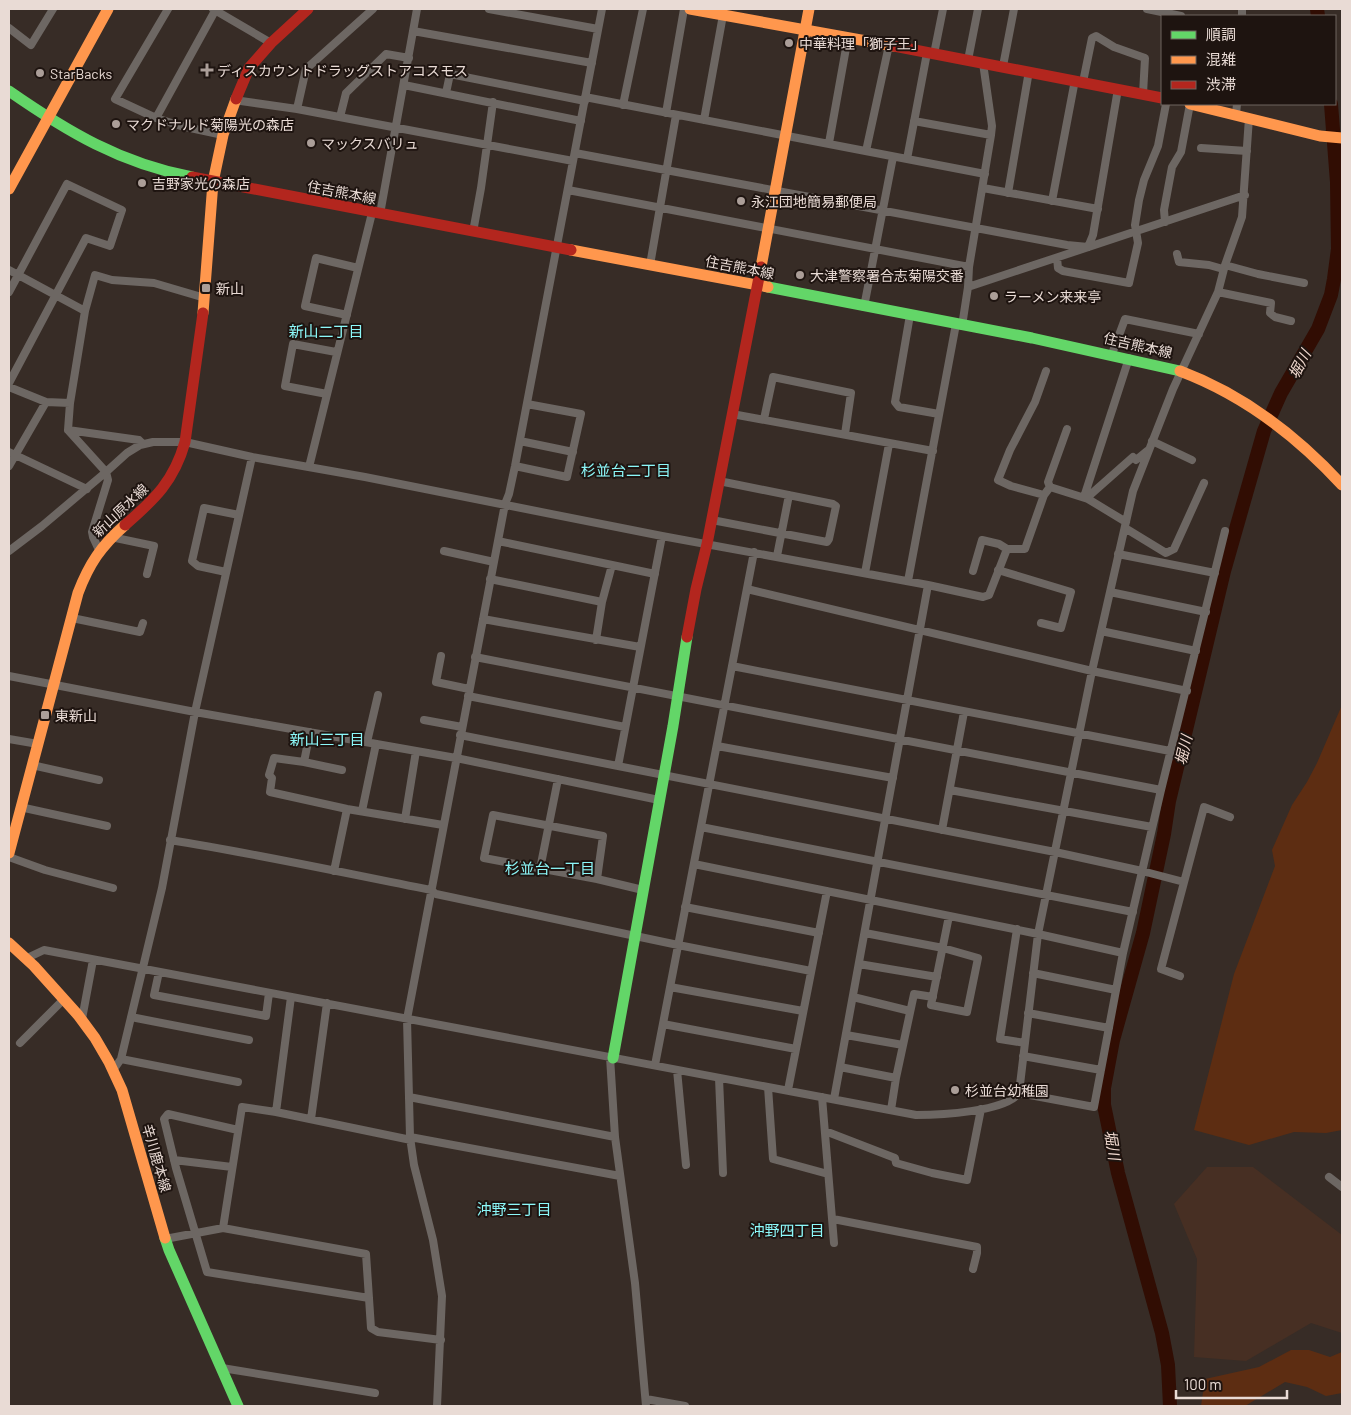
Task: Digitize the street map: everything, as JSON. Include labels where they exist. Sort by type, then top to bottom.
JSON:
[{"type":"main road","points":[[9,189],[108,9]]},
{"type":"main road","points":[[213,182],[223,135],[234,100],[249,68],[271,43],[308,9]]},
{"type":"main road","points":[[690,9],[805,31],[848,37],[930,54],[983,62],[1161,98]]},
{"type":"main road","points":[[612,1058],[637,936],[643,890],[678,696],[695,586],[712,520],[776,191],[809,9]]},
{"type":"main road","name":"住吉熊本線","points":[[9,91],[47,117],[100,147],[154,168],[213,182],[376,214],[1112,354],[1182,371],[1216,385],[1260,410],[1299,440],[1342,485]]},
{"type":"main road","points":[[1199,105],[1236,109],[1249,118],[1300,132],[1336,138]]},
{"type":"main road","name":"新山原水線","points":[[9,855],[16,811],[32,765],[82,581],[88,567],[99,550],[111,537],[153,500],[168,483],[179,464],[185,442],[205,298],[213,182]]},
{"type":"main road","name":"辛川鹿本線","points":[[9,943],[27,958],[82,1019],[114,1069],[122,1090],[165,1239],[190,1300],[238,1406]]},
{"type":"street","points":[[9,28],[31,45],[53,9]]},
{"type":"street","points":[[168,9],[115,99],[156,118],[223,135]]},
{"type":"street","points":[[156,118],[215,9],[271,43]]},
{"type":"street","points":[[297,109],[306,69],[373,9]]},
{"type":"street","points":[[309,467],[358,268],[376,214],[396,128],[417,9]]},
{"type":"street","points":[[489,9],[598,29]]},
{"type":"street","points":[[437,1406],[442,1296],[433,1240],[414,1165],[410,1139],[407,1019],[490,579],[505,504],[515,466],[602,9]]},
{"type":"street","points":[[623,105],[643,9]]},
{"type":"street","points":[[666,113],[684,9]]},
{"type":"street","points":[[907,159],[930,54],[943,9]]},
{"type":"street","points":[[968,60],[978,9]]},
{"type":"street","points":[[1003,66],[1014,9]]},
{"type":"street","points":[[1147,9],[1177,13]]},
{"type":"street","points":[[704,120],[723,15]]},
{"type":"street","points":[[413,31],[592,63]]},
{"type":"street","points":[[1052,201],[1079,81],[1092,38],[1096,36],[1114,47],[1145,58],[1143,94]]},
{"type":"street","points":[[829,143],[848,37]]},
{"type":"street","points":[[866,151],[889,45]]},
{"type":"street","points":[[340,117],[346,93],[386,54],[408,58]]},
{"type":"street","points":[[908,582],[939,414],[968,287],[969,267],[991,135],[992,126],[983,62]]},
{"type":"street","points":[[1008,192],[1029,71]]},
{"type":"street","points":[[446,93],[450,74],[829,143],[985,174]]},
{"type":"street","points":[[404,84],[581,120]]},
{"type":"street","points":[[1088,247],[1093,235],[1098,209],[1118,89]]},
{"type":"street","points":[[234,100],[297,109],[488,145],[666,170],[1088,247]]},
{"type":"street","points":[[472,232],[488,145],[493,102]]},
{"type":"street","points":[[1057,258],[1058,268],[1063,271],[1129,284],[1138,243],[1135,224],[1139,200],[1144,180],[1158,146],[1166,105]]},
{"type":"street","points":[[1165,222],[1164,210],[1172,166],[1181,152],[1190,105]]},
{"type":"street","points":[[650,265],[676,115]]},
{"type":"street","points":[[27,958],[44,950],[916,1115],[947,1114],[981,1109],[1009,1102],[1015,1098],[1019,1093],[1038,934],[1092,671],[1133,491],[1152,441],[1218,292],[1224,267],[1242,217],[1249,118]]},
{"type":"street","points":[[914,121],[991,135]]},
{"type":"street","points":[[1201,148],[1247,151]]},
{"type":"street","points":[[864,307],[894,157]]},
{"type":"street","points":[[9,292],[67,184],[122,210],[110,246],[86,238],[9,385],[46,402],[70,403]]},
{"type":"street","points":[[983,188],[1098,209]]},
{"type":"street","points":[[568,190],[969,267]]},
{"type":"street","points":[[968,287],[1245,195]]},
{"type":"street","points":[[1177,254],[1179,262],[1224,267],[1304,283]]},
{"type":"street","points":[[347,315],[305,306],[316,258],[358,268]]},
{"type":"street","points":[[9,270],[85,311]]},
{"type":"street","points":[[99,550],[92,532],[108,480],[106,472],[68,430],[70,403],[85,311],[95,274],[112,280],[154,283],[205,298]]},
{"type":"street","points":[[1218,292],[1271,303],[1270,313],[1275,317],[1291,320]]},
{"type":"street","points":[[910,315],[895,402],[899,407],[939,414]]},
{"type":"street","points":[[1112,354],[1125,319],[1200,334]]},
{"type":"street","points":[[327,394],[285,386],[293,344],[336,352]]},
{"type":"street","points":[[1086,498],[1129,358]]},
{"type":"street","points":[[1044,494],[1011,486],[998,480],[1013,444],[1035,402],[1046,371]]},
{"type":"street","points":[[764,419],[772,377],[851,393],[845,434]]},
{"type":"street","points":[[9,466],[12,454],[46,402]]},
{"type":"street","points":[[515,466],[567,477],[581,414],[527,404]]},
{"type":"street","points":[[732,414],[933,451]]},
{"type":"street","points":[[68,430],[139,440],[143,444]]},
{"type":"street","points":[[1050,487],[1048,482],[1064,450],[1067,430]]},
{"type":"street","points":[[520,440],[573,452]]},
{"type":"street","points":[[1152,441],[1192,460]]},
{"type":"street","points":[[9,551],[87,489],[127,453],[143,444],[153,442],[185,442],[252,457],[505,504],[662,536],[928,585],[984,598],[990,594],[1007,549]]},
{"type":"street","points":[[864,573],[889,444]]},
{"type":"street","points":[[1086,498],[1133,457],[1136,460],[1149,450]]},
{"type":"street","points":[[12,454],[87,489]]},
{"type":"street","points":[[114,1069],[121,1059],[162,888],[195,712],[252,457]]},
{"type":"street","points":[[712,520],[827,542],[836,506],[719,481]]},
{"type":"street","points":[[1050,487],[1086,498],[1166,552],[1174,548],[1204,483]]},
{"type":"street","points":[[973,571],[982,540],[999,544],[1007,549],[1025,549],[1044,494],[1050,487]]},
{"type":"street","points":[[777,556],[789,495]]},
{"type":"street","points":[[226,572],[198,566],[192,561],[204,508],[239,515]]},
{"type":"street","points":[[1019,1093],[1094,1107],[1123,953],[1170,752],[1187,691],[1225,531]]},
{"type":"street","points":[[618,766],[662,536]]},
{"type":"street","points":[[111,537],[154,546],[147,574]]},
{"type":"street","points":[[498,541],[655,574]]},
{"type":"street","points":[[444,551],[494,562]]},
{"type":"street","points":[[655,1066],[754,552]]},
{"type":"street","points":[[1118,554],[1215,573]]},
{"type":"street","points":[[596,640],[602,602],[612,565]]},
{"type":"street","points":[[998,570],[1071,592],[1061,628],[1041,623]]},
{"type":"street","points":[[490,579],[602,602]]},
{"type":"street","points":[[834,1099],[928,585]]},
{"type":"street","points":[[747,590],[920,629],[1092,671],[1187,691]]},
{"type":"street","points":[[1110,592],[1206,612]]},
{"type":"street","points":[[72,618],[140,632],[143,623]]},
{"type":"street","points":[[483,619],[640,648]]},
{"type":"street","points":[[1101,631],[1196,651]]},
{"type":"street","points":[[441,656],[436,682],[469,693],[625,727]]},
{"type":"street","points":[[476,657],[1161,790]]},
{"type":"street","points":[[732,666],[1170,752]]},
{"type":"street","points":[[9,676],[195,712],[456,758],[659,800]]},
{"type":"street","points":[[367,742],[378,695]]},
{"type":"street","points":[[942,830],[964,712]]},
{"type":"street","points":[[424,720],[462,726]]},
{"type":"street","points":[[304,762],[310,732]]},
{"type":"street","points":[[460,735],[1055,852],[1184,882]]},
{"type":"street","points":[[9,738],[38,744]]},
{"type":"street","points":[[362,812],[376,744]]},
{"type":"street","points":[[717,746],[893,778]]},
{"type":"street","points":[[405,819],[416,751]]},
{"type":"street","points":[[342,770],[274,758],[269,774],[272,778],[270,792],[362,812],[443,825]]},
{"type":"street","points":[[32,765],[99,780]]},
{"type":"street","points":[[540,869],[558,779]]},
{"type":"street","points":[[950,790],[1152,827]]},
{"type":"street","points":[[1180,976],[1161,969],[1204,807],[1230,817]]},
{"type":"street","points":[[334,871],[347,809]]},
{"type":"street","points":[[16,811],[107,826]]},
{"type":"street","points":[[598,879],[603,836],[492,815],[484,858],[598,879],[643,890]]},
{"type":"street","points":[[701,827],[1133,912]]},
{"type":"street","points":[[170,840],[254,854],[431,890],[436,894],[811,971]]},
{"type":"street","points":[[9,855],[46,870],[113,888]]},
{"type":"street","points":[[694,864],[1017,929],[1123,953]]},
{"type":"street","points":[[788,1090],[827,891]]},
{"type":"street","points":[[685,907],[819,933]]},
{"type":"street","points":[[865,933],[943,948],[978,958],[967,1012],[931,1005],[933,997],[943,948],[950,916]]},
{"type":"street","points":[[1017,929],[1000,1039],[1025,1043]]},
{"type":"street","points":[[82,1019],[93,960]]},
{"type":"street","points":[[859,964],[937,977]]},
{"type":"street","points":[[159,972],[154,996],[266,1016],[269,993]]},
{"type":"street","points":[[1033,973],[1116,990]]},
{"type":"street","points":[[670,987],[803,1011]]},
{"type":"street","points":[[891,1110],[902,1044],[914,994],[933,997]]},
{"type":"street","points":[[276,1112],[290,997]]},
{"type":"street","points":[[853,997],[910,1010]]},
{"type":"street","points":[[20,1043],[64,999]]},
{"type":"street","points":[[311,1119],[327,1003]]},
{"type":"street","points":[[1028,1013],[1109,1028]]},
{"type":"street","points":[[131,1017],[249,1040]]},
{"type":"street","points":[[663,1024],[796,1049]]},
{"type":"street","points":[[846,1035],[902,1044]]},
{"type":"street","points":[[1023,1056],[1101,1070]]},
{"type":"street","points":[[612,1058],[615,1137],[635,1283],[646,1403],[686,1406]]},
{"type":"street","points":[[121,1059],[238,1082]]},
{"type":"street","points":[[840,1067],[896,1078]]},
{"type":"street","points":[[677,1070],[686,1165]]},
{"type":"street","points":[[719,1078],[723,1174]]},
{"type":"street","points":[[768,1086],[773,1159],[828,1174]]},
{"type":"street","points":[[822,1097],[834,1243]]},
{"type":"street","points":[[409,1098],[615,1137]]},
{"type":"street","points":[[222,1228],[242,1107],[620,1176]]},
{"type":"street","points":[[825,1131],[895,1158],[896,1163],[967,1180],[981,1109]]},
{"type":"street","points":[[238,1130],[168,1114],[164,1119],[207,1272],[369,1298]]},
{"type":"street","points":[[174,1160],[232,1167]]},
{"type":"street","points":[[1329,1177],[1342,1187]]},
{"type":"street","points":[[833,1219],[977,1247],[973,1269]]},
{"type":"street","points":[[165,1239],[222,1228],[366,1254],[371,1328],[378,1332],[441,1340]]},
{"type":"street","points":[[222,1368],[375,1393]]},
{"type":"shaded area","points":[[1342,705],[1342,1130],[1326,1133],[1294,1132],[1249,1145],[1194,1130],[1234,974],[1275,866],[1272,850],[1292,805],[1317,763]]},
{"type":"shaded area","points":[[1207,1167],[1253,1167],[1342,1235],[1342,1333],[1311,1323],[1246,1361],[1194,1357],[1197,1259],[1174,1204]]},
{"type":"shaded area","points":[[1291,1350],[1309,1350],[1330,1357],[1342,1352],[1342,1393],[1326,1396],[1307,1387],[1285,1382],[1245,1406],[1201,1406],[1205,1379],[1259,1367]]},
{"type":"waterway","name":"堀川","points":[[1317,9],[1318,15]]},
{"type":"waterway","name":"堀川","points":[[1170,1406],[1168,1365],[1162,1333],[1118,1173],[1104,1105],[1104,1088],[1113,1040],[1143,933],[1169,801],[1224,571],[1264,431],[1281,393],[1318,329],[1331,295],[1338,249],[1337,182],[1331,105]]},
{"type":"traffic: fast","points":[[9,91],[52,120],[96,144],[141,163],[192,177]]},
{"type":"traffic: fast","points":[[768,287],[1032,338],[1180,371]]},
{"type":"traffic: fast","points":[[613,1058],[673,726],[687,637]]},
{"type":"traffic: fast","points":[[165,1238],[238,1406]]},
{"type":"traffic: slow","points":[[9,189],[108,9]]},
{"type":"traffic: slow","points":[[690,9],[894,46]]},
{"type":"traffic: slow","points":[[761,267],[809,9]]},
{"type":"traffic: slow","points":[[203,313],[213,182],[223,135],[236,99]]},
{"type":"traffic: slow","points":[[1194,105],[1320,136],[1342,138]]},
{"type":"traffic: slow","points":[[571,250],[768,287]]},
{"type":"traffic: slow","points":[[1180,371],[1226,392],[1268,418],[1306,449],[1342,485]]},
{"type":"traffic: slow","points":[[9,853],[78,593],[97,556],[109,540],[125,525]]},
{"type":"traffic: slow","points":[[9,943],[34,966],[78,1015],[95,1038],[109,1062],[122,1090],[165,1238]]},
{"type":"traffic: jam","points":[[236,99],[249,68],[271,43],[308,9]]},
{"type":"traffic: jam","points":[[894,46],[1161,98]]},
{"type":"traffic: jam","points":[[192,177],[571,250]]},
{"type":"traffic: jam","points":[[687,637],[761,267]]},
{"type":"traffic: jam","points":[[125,525],[162,488],[169,479],[180,456],[185,442],[203,313]]},
{"type":"place","name":"中華料理「獅子王」","points":[[789,43]]},
{"type":"place","name":"ディスカウントドラッグストアコスモス","points":[[207,70]]},
{"type":"place","name":"StarBacks","points":[[40,73]]},
{"type":"place","name":"マクドナルド菊陽光の森店","points":[[116,124]]},
{"type":"place","name":"マックスバリュ","points":[[311,143]]},
{"type":"place","name":"吉野家光の森店","points":[[142,183]]},
{"type":"place","name":"永江団地簡易郵便局","points":[[741,201]]},
{"type":"place","name":"大津警察署合志菊陽交番","points":[[800,275]]},
{"type":"place","name":"新山","points":[[206,288]]},
{"type":"place","name":"ラーメン来来亭","points":[[994,296]]},
{"type":"place","name":"東新山","points":[[45,715]]},
{"type":"place","name":"杉並台幼稚園","points":[[955,1090]]},
{"type":"district","name":"新山二丁目","points":[[326,331]]},
{"type":"district","name":"杉並台二丁目","points":[[626,470]]},
{"type":"district","name":"新山三丁目","points":[[327,739]]},
{"type":"district","name":"杉並台一丁目","points":[[550,868]]},
{"type":"district","name":"沖野三丁目","points":[[514,1209]]},
{"type":"district","name":"沖野四丁目","points":[[787,1230]]}]
